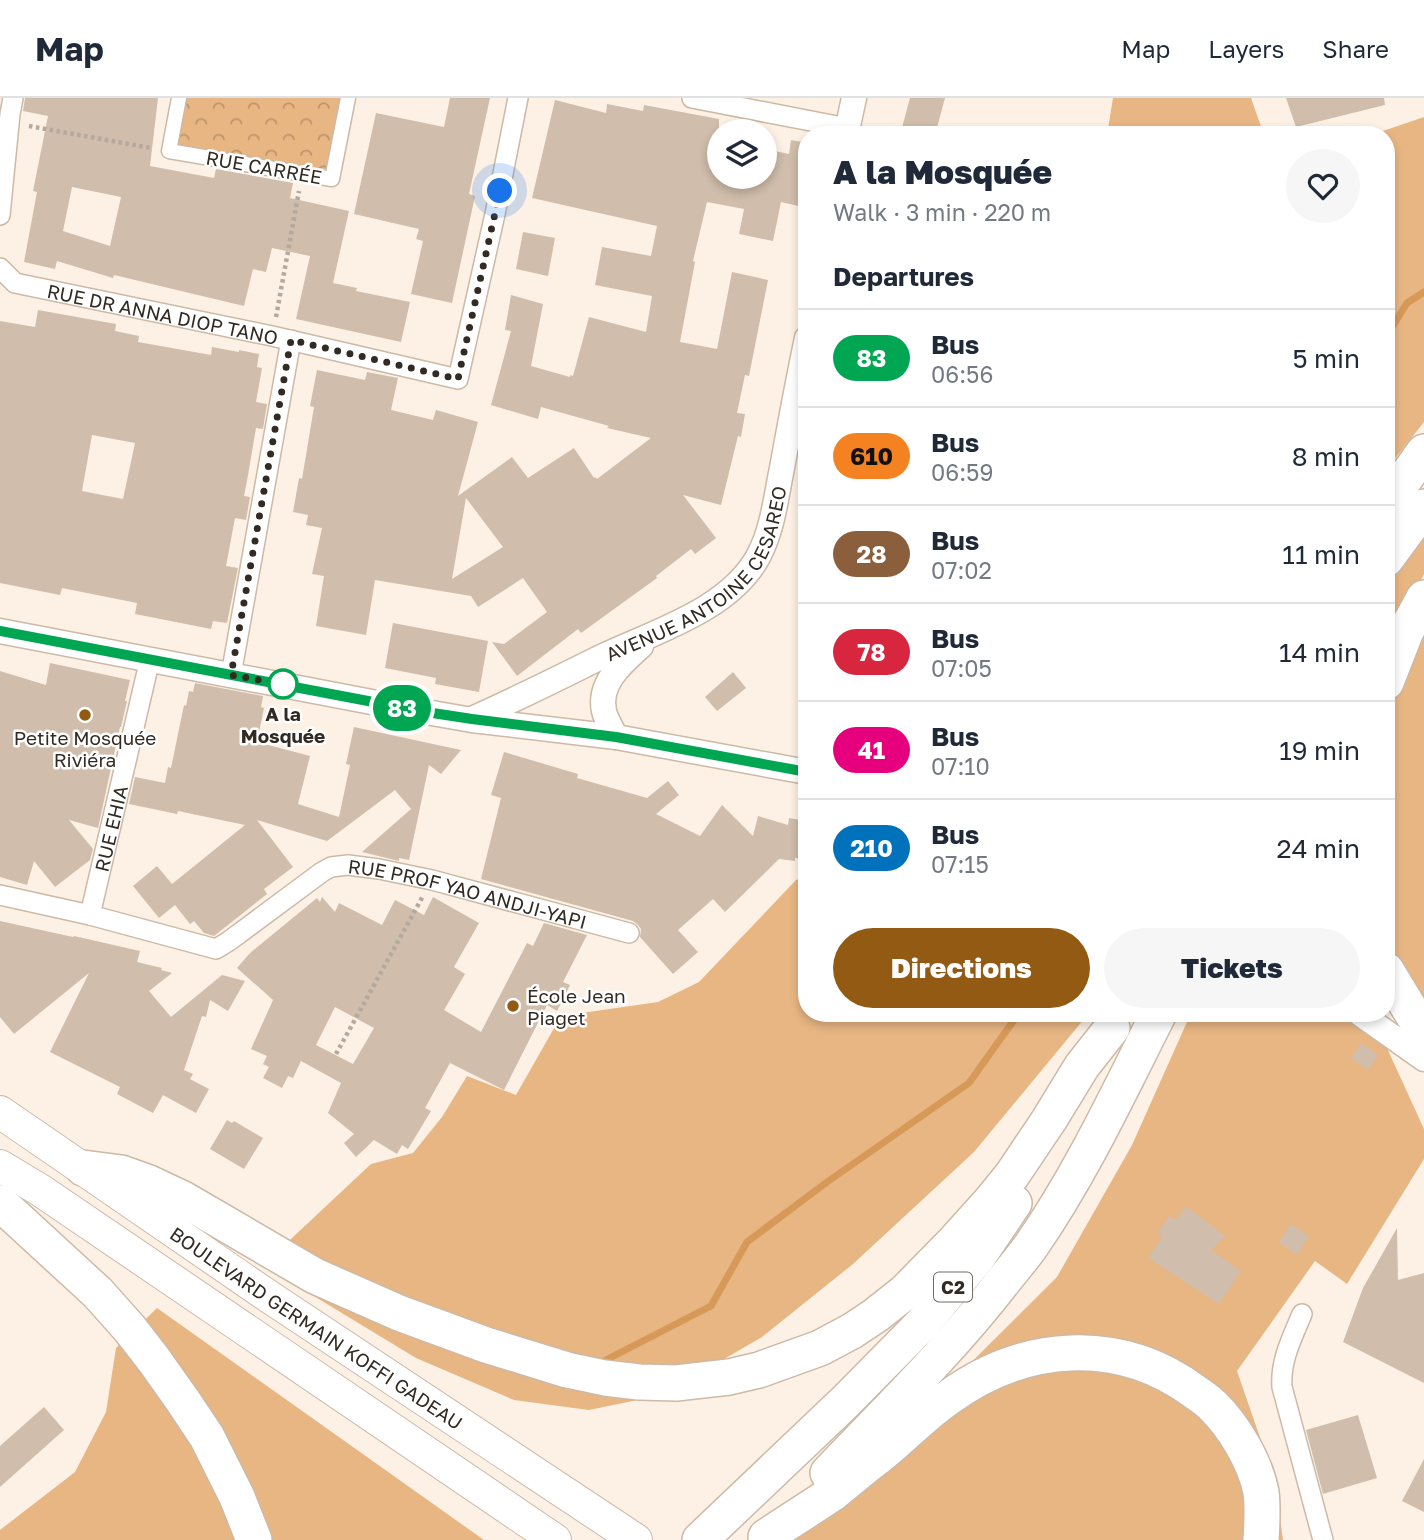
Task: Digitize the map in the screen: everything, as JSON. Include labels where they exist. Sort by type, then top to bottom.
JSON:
[{"type":"highway","points":[[1395,492],[1424,452]]},
{"type":"highway","points":[[1395,547],[1424,507]]},
{"type":"highway","points":[[1395,659],[1424,598]]},
{"type":"highway","points":[[1395,987],[1424,1033]]},
{"type":"highway","points":[[83,1168],[121,1172],[149,1183],[183,1199],[315,1276],[399,1313],[486,1345],[567,1370],[628,1381],[676,1382],[729,1377],[779,1364],[820,1348],[852,1331],[905,1292],[1005,1184],[1082,1066],[1115,1022]]},
{"type":"highway","name":"C2","points":[[700,1540],[900,1348],[961,1278],[1057,1139],[1094,1074],[1115,1022]]},
{"type":"highway","points":[[765,1539],[964,1331],[1028,1250],[1075,1176],[1154,1022]]},
{"type":"highway","points":[[0,1203],[98,1293],[154,1360],[207,1437],[237,1497],[254,1540]]},
{"type":"highway","points":[[765,1539],[832,1493],[946,1399],[969,1384],[1015,1363],[1043,1355],[1071,1352],[1119,1356],[1150,1366],[1171,1375],[1212,1404],[1248,1455],[1261,1492],[1261,1540]]},
{"type":"main road","name":"BOULEVARD GERMAIN KOFFI GADEAU","points":[[0,1112],[268,1296],[631,1537]]},
{"type":"main road","points":[[0,1166],[40,1190],[555,1540]]},
{"type":"street","points":[[169,151],[179,98]]},
{"type":"street","name":"RUE CARRÉE","points":[[169,151],[332,179],[348,98]]},
{"type":"street","name":"RUE DR ANNA DIOP TANO","points":[[0,268],[15,283],[282,338],[458,379],[518,98]]},
{"type":"street","points":[[692,98],[819,126]]},
{"type":"street","points":[[847,126],[854,98]]},
{"type":"street","points":[[0,215],[8,112]]},
{"type":"street","points":[[231,675],[282,338]]},
{"type":"street","name":"AVENUE ANTOINE CESAREO","points":[[472,719],[699,612],[731,590],[759,556],[772,521],[798,385]]},
{"type":"street","points":[[0,631],[472,719],[616,737],[798,770]]},
{"type":"street","points":[[616,737],[604,713],[604,690],[609,678],[656,632]]},
{"type":"street","name":"RUE EHIA","points":[[90,915],[150,659]]},
{"type":"street","name":"RUE PROF YAO ANDJI-YAPI","points":[[0,895],[90,915],[216,949],[331,867],[348,865],[432,880],[629,933]]},
{"type":"street","points":[[1372,1022],[1424,1059]]},
{"type":"street","points":[[1302,1314],[1284,1360],[1282,1387],[1322,1540]]},
{"type":"path","points":[[8,112],[169,151]]},
{"type":"path","points":[[282,338],[302,173]]},
{"type":"path","points":[[335,1054],[432,880]]},
{"type":"green space","points":[[183,98],[344,98],[329,175],[174,144]]},
{"type":"green space","points":[[1113,98],[1251,98],[1261,126],[1108,126]]},
{"type":"green space","points":[[1424,117],[1424,422],[1395,459],[1395,127]]},
{"type":"green space","points":[[1424,524],[1424,574],[1395,631],[1395,572]]},
{"type":"green space","points":[[1424,627],[1424,1005],[1395,967],[1395,697]]},
{"type":"green space","points":[[796,880],[798,1022],[1082,1022],[974,1152],[853,1264],[762,1337],[662,1395],[589,1410],[514,1400],[416,1358],[266,1267],[292,1238],[371,1164],[413,1153],[442,1117],[467,1076],[516,1095],[561,1016],[658,1002],[699,982]]},
{"type":"green space","points":[[1187,1022],[1375,1022],[1424,1129],[1424,1159],[1347,1284],[1315,1261],[1237,1371],[1275,1481],[1283,1540],[793,1540],[1057,1277],[1132,1145]]},
{"type":"green space","points":[[157,1308],[484,1540],[0,1540],[0,1530],[75,1472],[106,1412],[116,1348]]},
{"type":"building","points":[[25,98],[158,98],[150,166],[214,178],[216,169],[293,183],[290,198],[349,211],[333,283],[357,288],[356,291],[410,302],[401,342],[296,319],[310,256],[272,248],[266,272],[253,269],[244,306],[114,275],[113,278],[57,261],[55,269],[24,262],[37,192],[33,191],[48,116],[23,111]],"holes":[[[72,187],[121,197],[110,246],[63,231]]]},
{"type":"building","points":[[450,98],[490,98],[469,194],[475,196],[452,303],[411,294],[423,241],[416,239],[419,229],[354,214],[376,113],[444,127]]},
{"type":"building","points":[[910,98],[945,98],[937,126],[902,126]]},
{"type":"building","points":[[1286,98],[1384,98],[1385,105],[1296,126]]},
{"type":"building","points":[[555,100],[606,113],[607,104],[643,111],[644,105],[719,119],[707,119],[707,189],[777,189],[777,152],[789,154],[791,140],[798,141],[798,206],[781,202],[773,241],[739,234],[744,209],[707,202],[693,261],[695,262],[680,342],[717,349],[732,272],[768,280],[749,376],[745,375],[737,413],[745,414],[741,437],[738,436],[721,505],[683,495],[716,538],[695,554],[691,549],[656,576],[657,578],[581,633],[578,629],[517,676],[492,642],[504,644],[547,612],[523,578],[478,607],[471,596],[375,580],[366,635],[316,626],[324,576],[312,574],[322,528],[306,525],[308,515],[293,512],[299,478],[302,479],[317,370],[365,380],[367,372],[398,378],[391,410],[433,420],[436,410],[478,422],[458,496],[512,457],[528,478],[574,448],[597,479],[651,438],[607,428],[609,426],[541,407],[538,419],[491,405],[511,331],[505,330],[511,295],[543,304],[531,366],[570,377],[573,376],[589,317],[646,332],[652,296],[595,285],[602,247],[651,256],[657,226],[532,198]],"holes":[[[466,498],[503,547],[452,579]]]},
{"type":"building","points":[[523,232],[555,238],[548,276],[516,269]]},
{"type":"building","points":[[38,310],[116,324],[115,331],[139,336],[138,342],[211,355],[212,347],[259,354],[257,367],[262,368],[256,402],[267,404],[263,429],[256,428],[244,496],[250,497],[246,520],[235,518],[226,566],[238,568],[227,623],[213,621],[211,629],[135,614],[137,603],[62,588],[60,595],[0,583],[0,321],[35,327]],"holes":[[[92,435],[135,443],[123,499],[82,491]]]},
{"type":"building","points":[[393,623],[488,641],[479,692],[435,684],[436,678],[385,668]]},
{"type":"building","points":[[50,663],[130,680],[98,828],[69,820],[93,849],[90,860],[55,887],[34,861],[27,885],[0,877],[0,671],[46,685]]},
{"type":"building","points":[[733,672],[746,688],[717,711],[705,697]]},
{"type":"building","points":[[195,683],[263,696],[261,707],[264,708],[257,742],[310,756],[298,804],[339,817],[350,765],[346,764],[354,727],[461,750],[441,774],[429,765],[409,860],[399,858],[399,861],[362,852],[411,809],[395,790],[327,841],[257,820],[293,867],[264,889],[267,894],[214,936],[204,933],[194,921],[190,924],[175,905],[159,918],[133,886],[157,866],[172,884],[245,825],[129,804],[135,777],[165,783],[168,767],[171,768],[184,705],[186,706],[189,691],[193,692]]},
{"type":"building","points":[[504,752],[578,774],[577,778],[647,798],[668,781],[679,795],[656,814],[700,836],[722,805],[753,836],[758,816],[788,825],[789,818],[798,820],[798,858],[795,858],[795,861],[779,859],[725,912],[713,899],[678,930],[698,952],[673,974],[640,937],[641,929],[633,921],[481,879],[501,798],[491,795]]},
{"type":"building","points":[[322,897],[335,912],[339,903],[382,925],[395,900],[424,915],[433,897],[479,923],[454,967],[465,974],[444,1010],[481,1032],[527,943],[533,946],[544,923],[587,935],[563,982],[570,985],[557,1011],[547,1005],[504,1090],[450,1063],[425,1108],[431,1111],[408,1149],[402,1145],[397,1154],[374,1140],[356,1157],[344,1143],[354,1134],[328,1113],[341,1083],[301,1061],[293,1078],[288,1076],[282,1088],[263,1078],[269,1067],[263,1064],[267,1056],[251,1049],[273,1000],[237,968],[250,953],[317,898],[320,902]],"holes":[[[335,1007],[374,1028],[353,1064],[316,1045]]]},
{"type":"building","points":[[0,921],[140,951],[137,962],[172,973],[149,991],[171,1017],[222,975],[245,981],[228,1011],[210,1000],[206,1017],[202,1016],[184,1070],[193,1074],[190,1079],[209,1089],[196,1113],[163,1095],[153,1113],[117,1094],[120,1087],[50,1052],[89,973],[14,1034],[0,1017]]},
{"type":"building","points":[[1361,1043],[1378,1055],[1368,1070],[1351,1058]]},
{"type":"building","points":[[227,1120],[232,1123],[234,1121],[263,1138],[244,1169],[210,1149]]},
{"type":"building","points":[[1186,1206],[1225,1236],[1211,1250],[1241,1271],[1219,1304],[1148,1258],[1162,1237],[1157,1233],[1170,1215],[1176,1220]]},
{"type":"building","points":[[1291,1224],[1309,1236],[1297,1255],[1279,1242]]},
{"type":"building","points":[[1397,1228],[1398,1280],[1424,1273],[1424,1383],[1343,1342],[1363,1288]]},
{"type":"building","points":[[44,1407],[64,1430],[0,1487],[0,1446]]},
{"type":"building","points":[[1358,1415],[1377,1478],[1323,1494],[1306,1430]]},
{"type":"building","points":[[1424,1459],[1424,1512],[1402,1501]]},
{"type":"waterway","points":[[1395,322],[1407,303],[1424,292]]},
{"type":"waterway","points":[[598,1364],[711,1306],[747,1242],[827,1182],[969,1083],[1013,1022]]},
{"type":"bus line","name":"83","points":[[0,631],[426,712],[616,737],[798,770]]},
{"type":"place","name":"A la Mosquée","points":[[283,684]]},
{"type":"place","name":"Petite Mosquée Riviéra","points":[[85,715]]},
{"type":"place","name":"École Jean Piaget","points":[[513,1006]]},
{"type":"route","points":[[283,684],[231,675],[291,340],[458,379],[500,191]]}]
